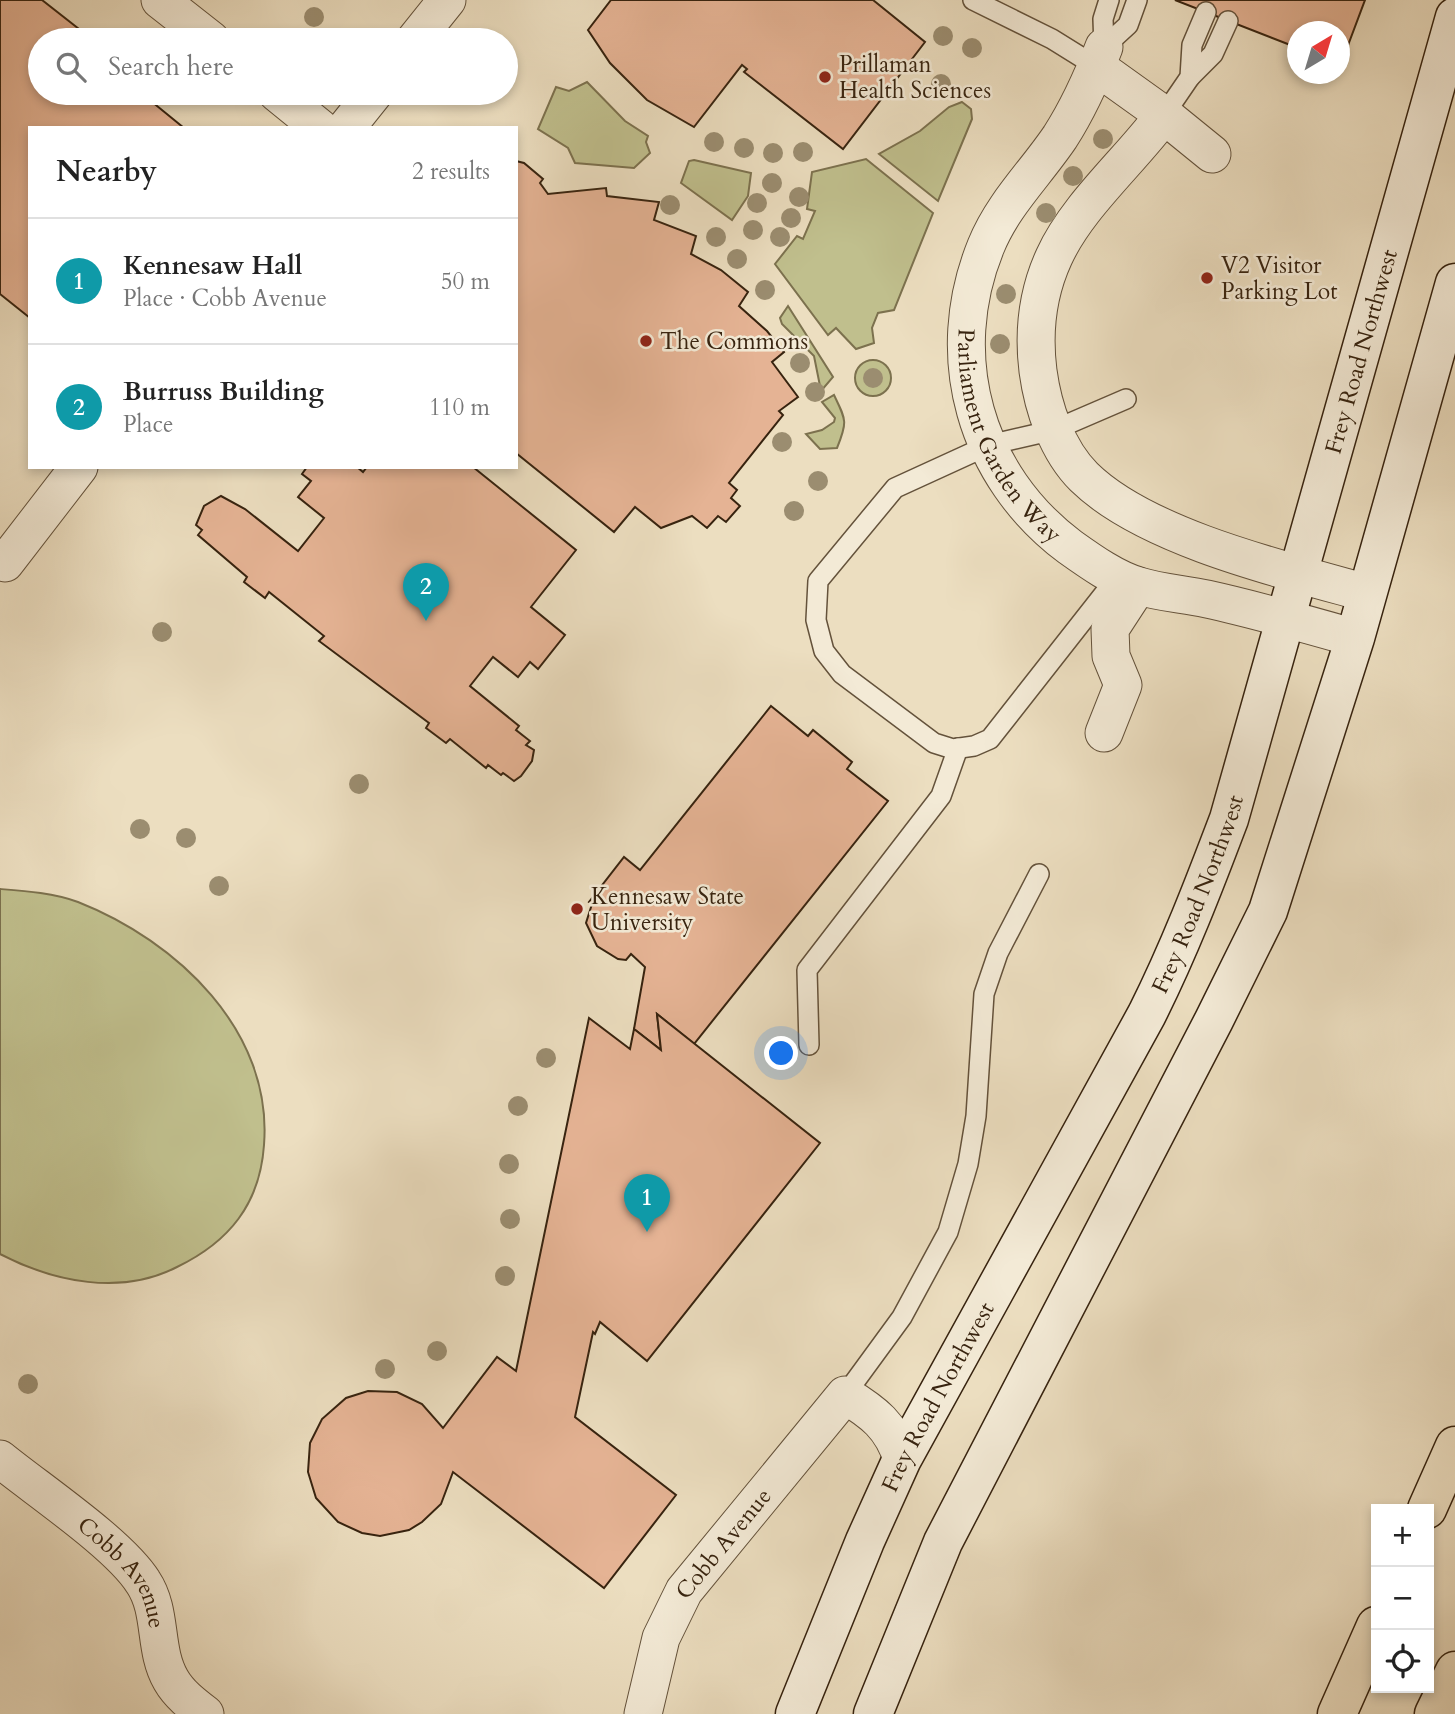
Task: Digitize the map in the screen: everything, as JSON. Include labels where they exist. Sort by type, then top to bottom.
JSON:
[{"type":"highway","points":[[1429,1504],[1455,1446]]},
{"type":"highway","points":[[1336,1714],[1374,1630]]},
{"type":"highway","points":[[1434,1714],[1455,1671]]},
{"type":"main road","name":"Frey Road Northwest","points":[[795,1714],[864,1541],[902,1459],[1174,960],[1229,819],[1455,17]]},
{"type":"main road","points":[[873,1714],[943,1542],[1268,911],[1355,638],[1455,283]]},
{"type":"street","points":[[160,0],[196,28]]},
{"type":"street","points":[[425,28],[447,0]]},
{"type":"street","points":[[1100,57],[1212,154]]},
{"type":"street","name":"Parliament Garden Way","points":[[1100,57],[1060,136],[1000,218],[973,282],[966,312],[966,365],[975,408],[989,445],[1013,490],[1040,521],[1090,561],[1128,581],[1286,618],[1355,638]]},
{"type":"street","points":[[292,105],[318,126]]},
{"type":"street","points":[[348,126],[364,105]]},
{"type":"street","name":"Parliament Garden Way","points":[[1164,115],[1068,233],[1047,274],[1036,315],[1034,341],[1040,386],[1054,430],[1084,477],[1124,508],[1146,520],[1298,574],[1367,593]]},
{"type":"street","points":[[3,566],[77,469]]},
{"type":"street","points":[[1104,733],[1123,685],[1111,656],[1110,629],[1128,581]]},
{"type":"street","points":[[845,1395],[885,1423],[896,1441],[902,1459]]},
{"type":"street","name":"Cobb Avenue","points":[[643,1714],[661,1638],[684,1591],[845,1395]]},
{"type":"street","name":"Cobb Avenue","points":[[0,1459],[105,1544],[143,1581],[153,1601],[167,1672],[185,1698],[205,1714]]},
{"type":"lane","points":[[973,0],[1042,34],[1100,57]]},
{"type":"lane","points":[[1100,57],[1103,19],[1109,0]]},
{"type":"lane","points":[[1100,57],[1128,25],[1137,0]]},
{"type":"lane","points":[[1190,77],[1192,45],[1206,12]]},
{"type":"lane","points":[[1164,115],[1190,77],[1213,54],[1228,20]]},
{"type":"lane","points":[[1126,399],[1054,430],[989,445],[895,488],[818,581],[815,594],[816,620],[824,652],[842,674],[934,743],[958,748],[974,746],[990,739],[1128,581]]},
{"type":"lane","points":[[809,1045],[807,970],[941,796],[958,748]]},
{"type":"lane","points":[[845,1395],[902,1317],[948,1232],[968,1164],[976,1116],[984,995],[998,953],[1039,874]]},
{"type":"shaded area","points":[[587,82],[625,121],[648,136],[646,142],[650,153],[634,168],[575,163],[568,148],[538,129],[556,87],[569,91]]},
{"type":"shaded area","points":[[962,102],[971,109],[972,119],[938,201],[879,154],[920,131],[949,107]]},
{"type":"shaded area","points":[[866,159],[933,213],[894,310],[878,313],[872,328],[874,343],[856,349],[836,328],[828,335],[775,264],[797,236],[803,239],[815,211],[807,209],[812,172]]},
{"type":"shaded area","points":[[689,161],[751,173],[748,196],[732,220],[681,183]]},
{"type":"shaded area","points":[[788,306],[833,377],[821,391],[814,356],[782,324],[780,318]]},
{"type":"shaded area","points":[[873,360],[886,365],[891,378],[886,391],[873,396],[860,391],[855,378],[860,365]]},
{"type":"shaded area","points":[[834,395],[843,416],[843,432],[837,448],[820,449],[806,434],[822,430],[834,422],[835,418],[822,402]]},
{"type":"shaded area","points":[[0,889],[50,894],[78,902],[115,919],[150,940],[183,966],[212,995],[235,1028],[253,1064],[263,1103],[264,1145],[256,1185],[239,1219],[226,1233],[212,1246],[177,1267],[156,1276],[133,1281],[88,1282],[43,1272],[0,1254]]},
{"type":"building","points":[[0,0],[42,0],[78,28],[28,28],[28,105],[156,105],[182,126],[28,126],[28,316],[0,294]]},
{"type":"building","name":"Prillaman Health Sciences","points":[[611,0],[873,0],[925,42],[843,149],[744,72],[747,69],[742,65],[694,127],[647,100],[610,63],[588,30]]},
{"type":"building","points":[[1175,0],[1365,0],[1350,40],[1350,21],[1287,21],[1287,44]]},
{"type":"building","name":"The Commons","points":[[518,162],[524,163],[543,179],[540,183],[548,194],[606,188],[607,196],[659,202],[654,220],[696,236],[691,254],[721,270],[748,292],[739,306],[767,331],[784,352],[772,362],[798,397],[779,411],[783,415],[729,483],[737,490],[731,498],[740,506],[726,522],[718,516],[707,528],[692,516],[661,528],[635,507],[614,532],[518,455]]},
{"type":"building","points":[[306,469],[359,469],[363,472],[365,469],[475,469],[576,550],[531,607],[565,635],[538,669],[530,662],[518,677],[493,657],[470,686],[519,726],[516,730],[530,741],[526,745],[534,750],[532,761],[514,781],[488,765],[486,768],[450,739],[446,743],[426,728],[429,723],[319,641],[324,636],[269,592],[265,598],[244,582],[247,577],[198,535],[202,530],[196,525],[204,506],[221,496],[245,509],[298,551],[324,518],[298,497],[311,481],[302,474]]},
{"type":"building","points":[[771,706],[808,736],[813,730],[852,762],[847,769],[888,801],[694,1044],[657,1014],[661,1050],[634,1029],[645,967],[631,954],[626,960],[618,959],[597,946],[586,923],[592,904],[589,902],[624,857],[640,870]]},
{"type":"building","points":[[657,1014],[820,1143],[647,1361],[600,1322],[595,1334],[593,1332],[575,1417],[676,1495],[604,1588],[453,1472],[441,1504],[409,1530],[380,1536],[362,1533],[338,1522],[316,1498],[308,1472],[310,1443],[322,1419],[346,1398],[368,1391],[397,1392],[422,1404],[443,1428],[497,1357],[516,1371],[589,1018],[630,1049],[634,1029],[661,1050]]},
{"type":"place","name":"Prillaman Health Sciences","points":[[825,77]]},
{"type":"place","name":"V2 Visitor Parking Lot","points":[[1207,278]]},
{"type":"place","name":"The Commons","points":[[646,341]]},
{"type":"place","name":"Burruss Building","points":[[426,621]]},
{"type":"place","name":"Kennesaw State University","points":[[577,909]]},
{"type":"place","name":"Kennesaw Hall","points":[[647,1232]]}]
